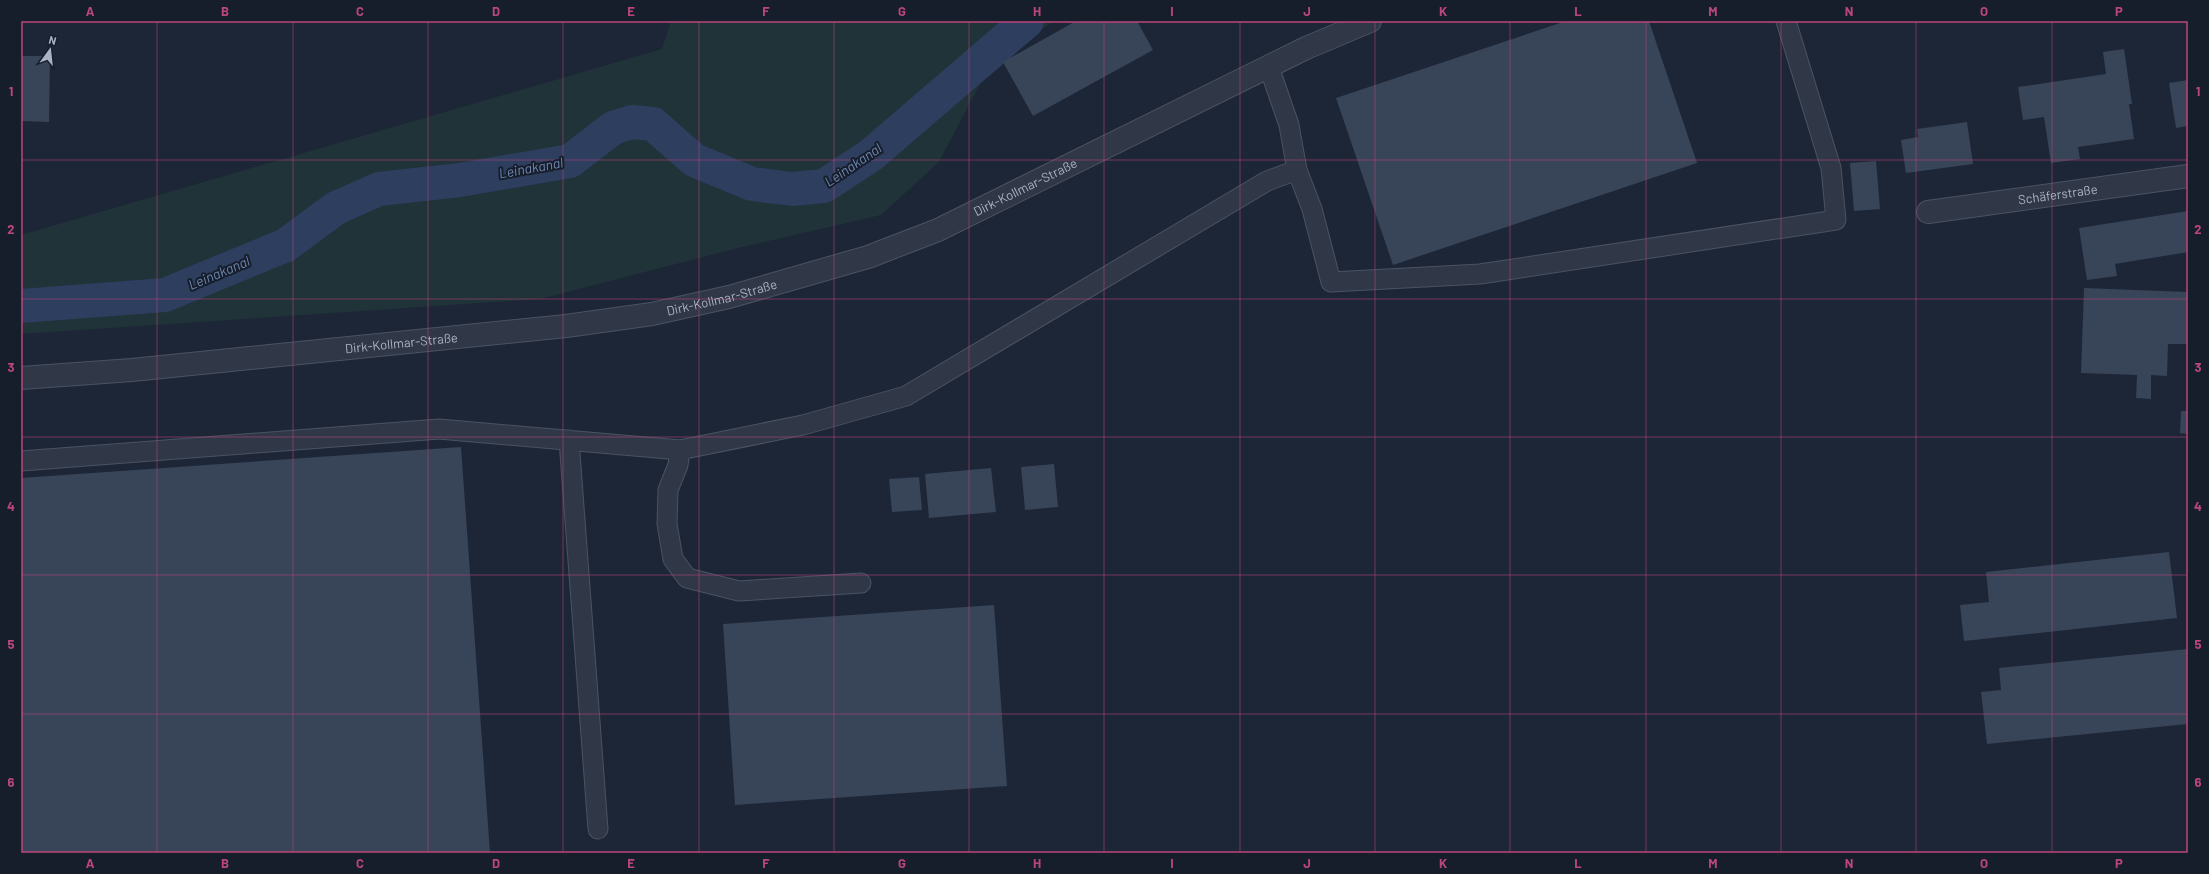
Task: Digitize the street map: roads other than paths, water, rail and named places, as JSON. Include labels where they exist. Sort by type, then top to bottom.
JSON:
[{"type":"street","name":"Dirk-Kollmar-Straße","points":[[21,378],[132,370],[566,326],[652,314],[729,297],[868,257],[938,230],[1306,48],[1370,21]]},
{"type":"street","name":"Schäferstraße","points":[[1928,212],[2188,176]]},
{"type":"lane","points":[[1269,67],[1289,125],[1297,170],[1312,209],[1331,282],[1480,274],[1836,220],[1831,168],[1786,21]]},
{"type":"lane","points":[[21,461],[439,429],[680,450],[803,425],[906,396],[1267,181],[1297,170]]},
{"type":"lane","points":[[569,440],[598,828]]},
{"type":"lane","points":[[680,450],[678,465],[668,490],[667,524],[673,559],[687,578],[739,591],[861,583]]},
{"type":"waterway","name":"Leinakanal","points":[[21,306],[165,295],[286,245],[336,208],[379,189],[460,180],[570,161],[613,128],[632,122],[653,124],[694,160],[752,184],[792,189],[824,186],[871,155],[1027,21]]}]
